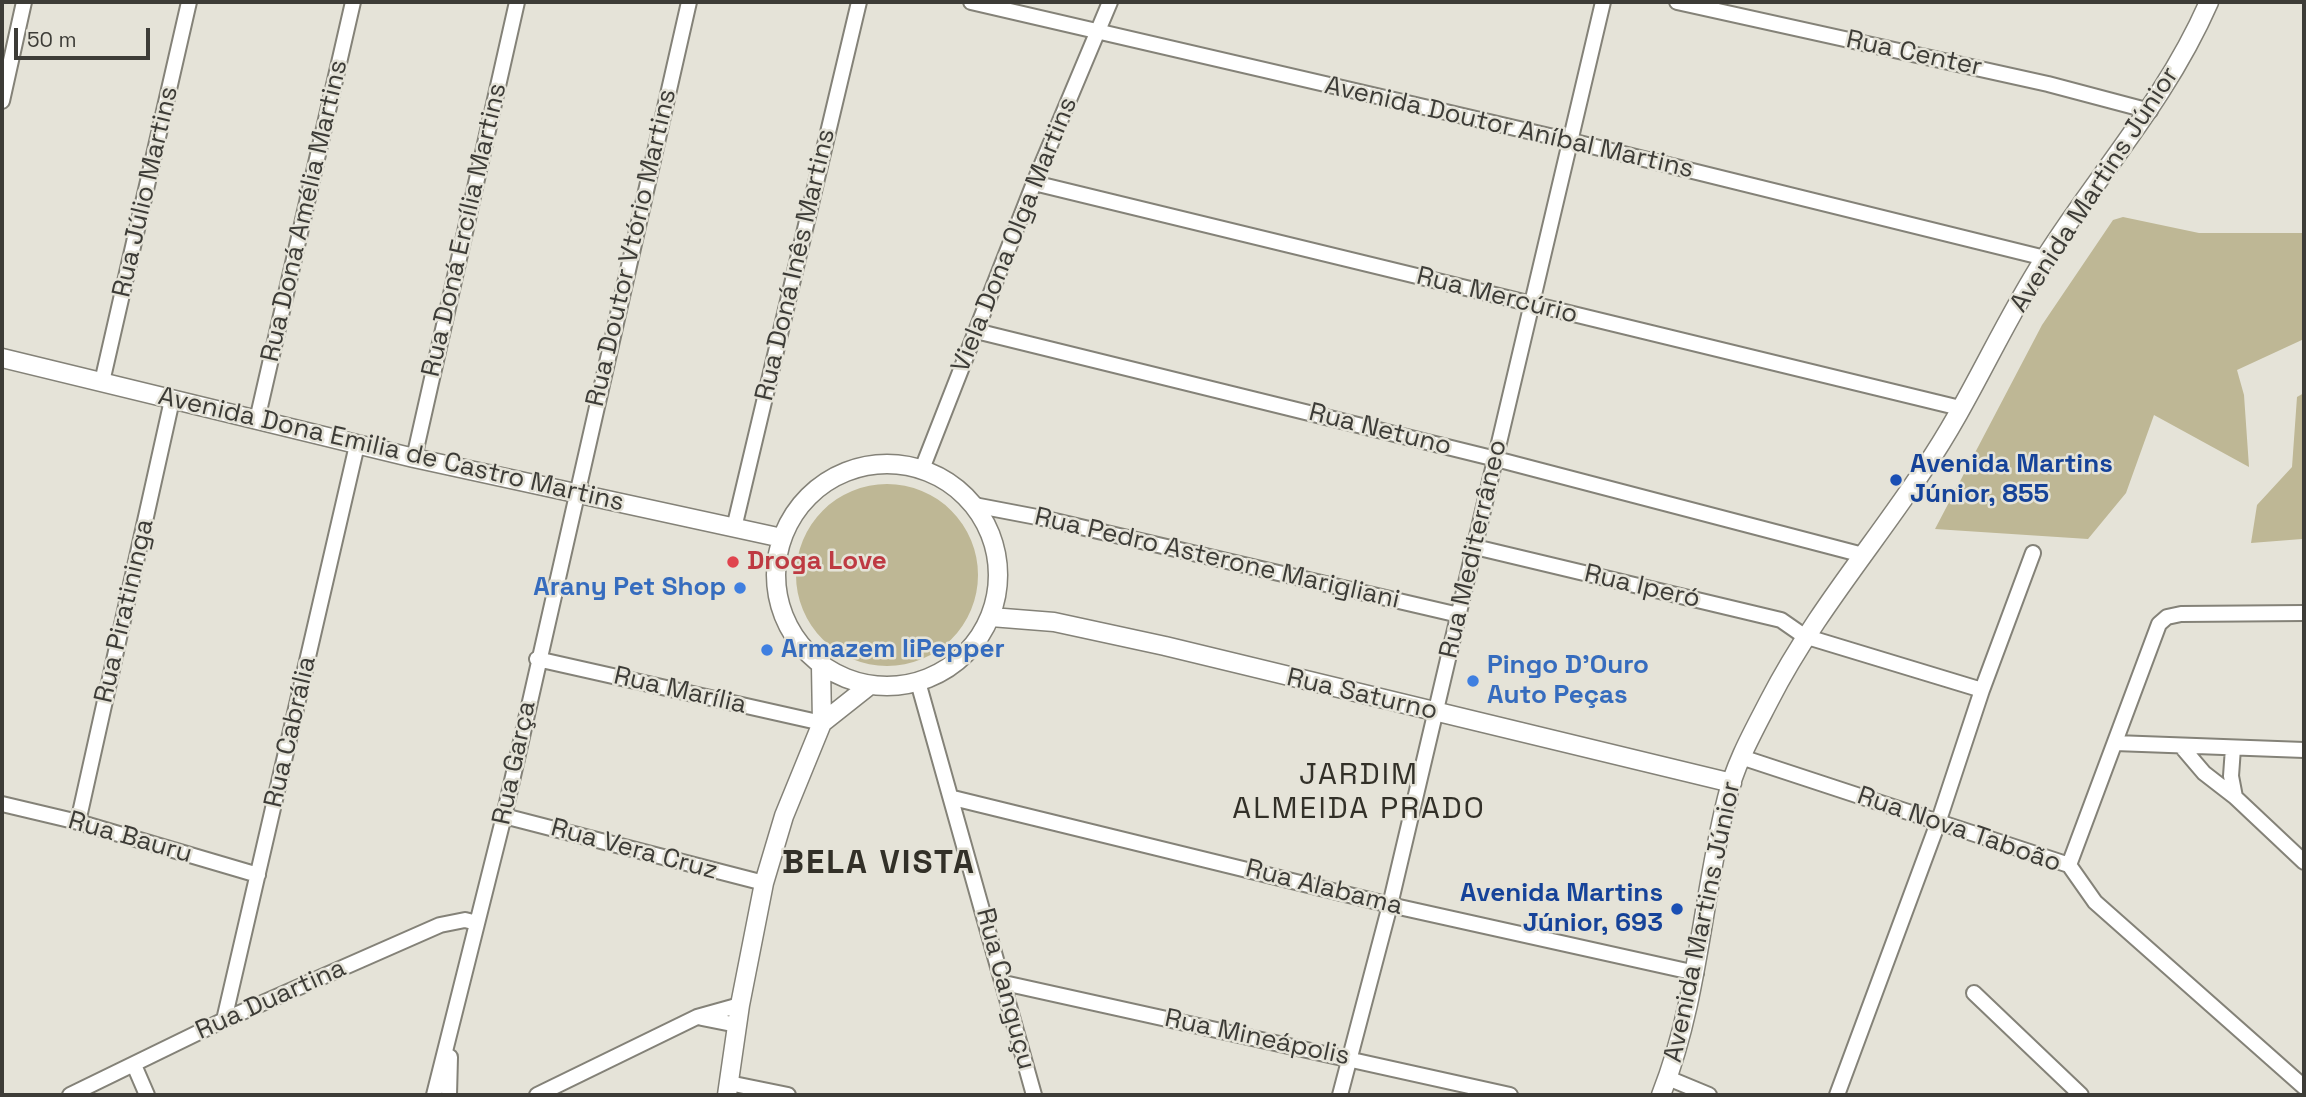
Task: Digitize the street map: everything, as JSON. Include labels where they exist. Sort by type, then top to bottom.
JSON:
[{"type":"street","points":[[2,101],[24,2]]},
{"type":"street","name":"Rua Júlio Martins","points":[[103,382],[189,2]]},
{"type":"street","name":"Rua Doná Amélia Martins","points":[[257,420],[353,2]]},
{"type":"street","name":"Rua Doná Ercília Martins","points":[[414,458],[517,2]]},
{"type":"street","name":"Rua Doutor Vtório Martins","points":[[576,495],[689,2]]},
{"type":"street","name":"Rua Doná Inês Martins","points":[[734,528],[859,2]]},
{"type":"street","name":"Avenida Doutor Aníbal Martins","points":[[971,2],[1571,141],[2045,258]]},
{"type":"street","name":"Viela Dona Olga Martins","points":[[922,469],[1034,183],[1110,2]]},
{"type":"street","name":"Rua Mediterrâneo","points":[[1339,1095],[1390,905],[1602,2]]},
{"type":"street","name":"Rua Center","points":[[1677,2],[2048,84],[2150,111]]},
{"type":"street","name":"Avenida Martins Júnior","points":[[1661,1095],[1682,1038],[1696,973],[1707,898],[1732,783],[1741,757],[1804,636],[1926,467],[2045,258],[2150,111],[2196,33],[2209,2]]},
{"type":"street","name":"Rua Mercúrio","points":[[1034,183],[1960,408]]},
{"type":"street","name":"Rua Netuno","points":[[976,331],[1496,459],[1863,555]]},
{"type":"street","name":"Avenida Dona Emilia de Castro Martins","points":[[2,358],[357,445],[782,538]]},
{"type":"street","name":"Rua Piratininga","points":[[78,822],[172,400]]},
{"type":"street","name":"Rua Cabrália","points":[[224,1020],[357,445]]},
{"type":"street","points":[[883,464],[922,469],[950,484],[974,505],[991,534],[996,551],[999,584],[991,617],[974,646],[949,668],[918,682],[894,686],[870,685],[836,674],[821,665],[797,640],[781,609],[775,575],[782,538],[799,506],[812,492],[845,472],[883,464]]},
{"type":"street","name":"Rua Garça","points":[[434,1095],[504,816],[537,659],[576,495]]},
{"type":"street","name":"Rua Pedro Asterone Marigliani","points":[[974,505],[1042,518],[1459,615]]},
{"type":"street","name":"Rua Iperó","points":[[1475,547],[1781,620],[1804,636],[1982,690]]},
{"type":"street","points":[[1838,1095],[1939,821],[1982,690],[2033,553]]},
{"type":"street","points":[[2069,865],[2152,637],[2167,617],[2180,614],[2304,613]]},
{"type":"street","name":"Rua Saturno","points":[[991,617],[1017,617],[1103,633],[1732,783]]},
{"type":"street","name":"Rua Marília","points":[[537,659],[822,723]]},
{"type":"street","points":[[788,1095],[728,1089],[740,1005],[764,883],[784,816],[822,723],[821,665]]},
{"type":"street","name":"Rua Canguçu","points":[[918,682],[953,798],[1034,1095]]},
{"type":"street","points":[[822,723],[870,685]]},
{"type":"street","points":[[2115,743],[2304,750]]},
{"type":"street","points":[[2181,747],[2204,774],[2235,797],[2304,862]]},
{"type":"street","points":[[2233,748],[2231,776],[2235,797]]},
{"type":"street","name":"Rua Nova Taboão","points":[[1741,757],[2069,865],[2095,902],[2304,1087]]},
{"type":"street","name":"Rua Alabama","points":[[953,798],[1390,905],[1696,973]]},
{"type":"street","name":"Rua Bauru","points":[[2,804],[78,822],[258,875]]},
{"type":"street","name":"Rua Vera Cruz","points":[[504,816],[764,883]]},
{"type":"street","name":"Rua Duartina","points":[[69,1095],[224,1020],[440,925],[465,920],[477,923]]},
{"type":"street","name":"Rua Mineápolis","points":[[1004,983],[1349,1057],[1510,1095]]},
{"type":"street","points":[[1974,993],[2081,1095]]},
{"type":"street","points":[[537,1095],[559,1089],[697,1017],[740,1005]]},
{"type":"street","points":[[697,1017],[737,1025]]},
{"type":"street","name":"Rua Garça","points":[[449,1095],[450,1031]]},
{"type":"street","points":[[134,1065],[147,1095]]},
{"type":"street","points":[[1668,1078],[1709,1095]]},
{"type":"shaded area","points":[[2123,217],[2199,233],[2304,233],[2304,339],[2237,370],[2244,395],[2249,467],[2154,415],[2126,493],[2088,539],[1935,529],[2042,325],[2113,220]]},
{"type":"shaded area","points":[[2304,393],[2304,534],[2302,539],[2251,543],[2257,505],[2292,467],[2297,397]]},
{"type":"shaded area","points":[[887,484],[922,491],[938,499],[951,511],[963,524],[971,540],[978,575],[971,610],[963,626],[951,639],[938,651],[922,659],[887,666],[852,659],[836,651],[823,639],[811,626],[803,610],[796,575],[803,540],[811,524],[823,511],[836,499],[852,491]]},
{"type":"place","name":"Avenida Martins Júnior, 855","points":[[1896,480]]},
{"type":"place","name":"Droga Love","points":[[733,562]]},
{"type":"place","name":"Arany Pet Shop","points":[[740,588]]},
{"type":"place","name":"Armazem liPepper","points":[[767,650]]},
{"type":"place","name":"Pingo D'Ouro Auto Peças","points":[[1473,681]]},
{"type":"place","name":"Avenida Martins Júnior, 693","points":[[1677,909]]},
{"type":"district","name":"JARDIM ALMEIDA PRADO","points":[[1359,793]]},
{"type":"district","name":"BELA VISTA","points":[[879,864]]}]
